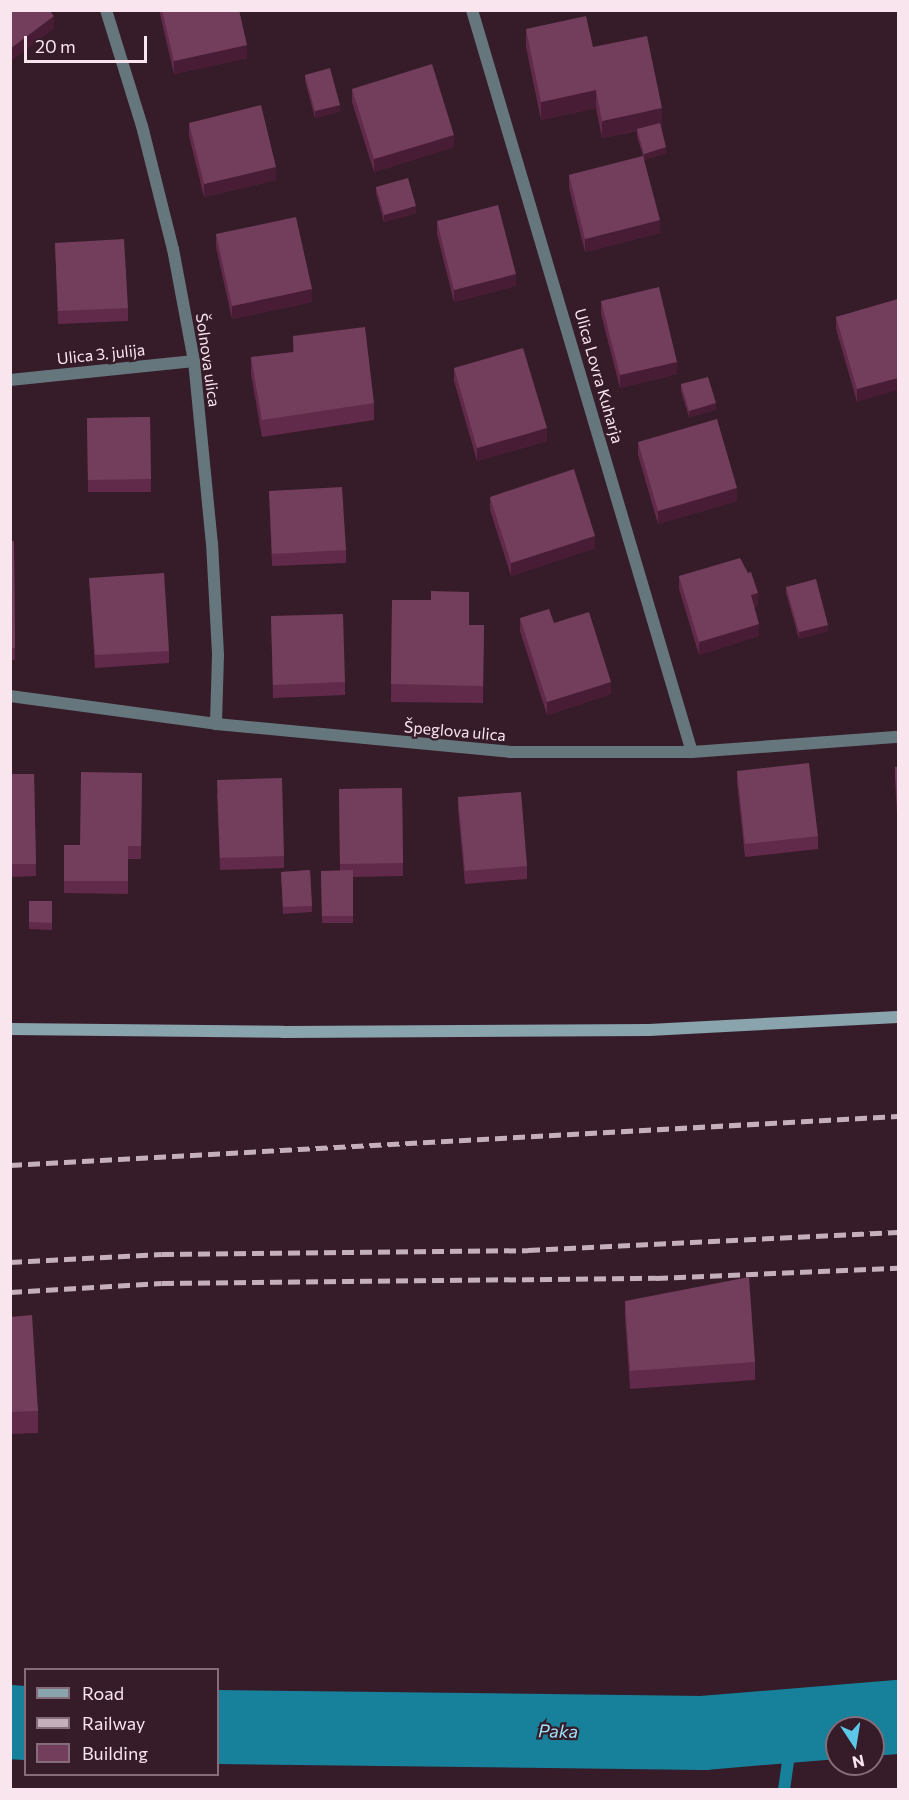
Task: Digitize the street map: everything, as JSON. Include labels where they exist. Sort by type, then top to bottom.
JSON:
[{"type":"main road","points":[[10,1029],[283,1032],[649,1030],[898,1017]]},
{"type":"street","name":"Šolnova ulica","points":[[106,10],[142,126],[173,249],[194,361],[212,543],[218,655],[216,724]]},
{"type":"street","name":"Ulica Lovra Kuharja","points":[[472,10],[692,752]]},
{"type":"street","name":"Ulica 3. julija","points":[[10,380],[194,361]]},
{"type":"street","name":"Špeglova ulica","points":[[10,696],[216,724],[510,752],[692,752],[898,737]]},
{"type":"building","points":[[10,10],[49,10],[54,16],[10,49]]},
{"type":"building","points":[[162,10],[239,10],[247,45],[174,61]]},
{"type":"building","points":[[586,16],[593,47],[647,36],[662,108],[602,121],[596,90],[541,102],[526,29]]},
{"type":"building","points":[[432,64],[454,135],[374,159],[352,89]]},
{"type":"building","points":[[330,68],[340,105],[315,111],[305,75]]},
{"type":"building","points":[[261,105],[276,167],[204,184],[189,123]]},
{"type":"building","points":[[660,123],[666,147],[644,154],[637,129]]},
{"type":"building","points":[[643,156],[660,220],[585,239],[569,175]]},
{"type":"building","points":[[408,178],[416,206],[384,215],[376,187]]},
{"type":"building","points":[[498,205],[516,274],[454,290],[437,221]]},
{"type":"building","points":[[296,217],[312,289],[232,306],[216,234]]},
{"type":"building","points":[[124,239],[128,308],[58,311],[55,243]]},
{"type":"building","points":[[659,287],[677,362],[620,375],[601,301]]},
{"type":"building","points":[[898,299],[898,378],[857,389],[836,317]]},
{"type":"building","points":[[365,327],[374,403],[262,420],[251,357],[294,352],[293,336]]},
{"type":"building","points":[[523,348],[547,428],[477,448],[454,368]]},
{"type":"building","points":[[708,377],[716,403],[689,411],[681,384]]},
{"type":"building","points":[[150,417],[151,479],[88,480],[87,418]]},
{"type":"building","points":[[717,419],[737,488],[658,511],[638,442]]},
{"type":"building","points":[[574,469],[595,536],[511,563],[490,497]]},
{"type":"building","points":[[342,487],[346,550],[272,554],[269,491]]},
{"type":"building","points":[[10,541],[14,541],[15,648],[10,648]]},
{"type":"building","points":[[740,558],[748,573],[751,572],[758,593],[751,595],[759,624],[699,642],[679,576]]},
{"type":"building","points":[[164,573],[169,651],[95,655],[89,578]]},
{"type":"building","points":[[816,579],[828,625],[799,632],[786,587]]},
{"type":"building","points":[[431,591],[469,592],[469,625],[484,625],[483,686],[391,684],[392,600],[431,600]]},
{"type":"building","points":[[549,609],[554,623],[589,612],[611,682],[547,702],[520,618]]},
{"type":"building","points":[[343,614],[345,682],[273,685],[271,616]]},
{"type":"building","points":[[809,763],[818,836],[745,844],[737,771]]},
{"type":"building","points":[[895,767],[898,767],[898,822]]},
{"type":"building","points":[[81,772],[142,773],[141,846],[128,846],[128,881],[64,881],[64,845],[80,845]]},
{"type":"building","points":[[10,774],[34,774],[36,864],[10,864]]},
{"type":"building","points":[[282,778],[284,856],[220,858],[217,780]]},
{"type":"building","points":[[402,788],[403,863],[340,864],[339,789]]},
{"type":"building","points":[[521,792],[527,866],[465,871],[458,797]]},
{"type":"building","points":[[310,870],[312,906],[283,907],[281,872]]},
{"type":"building","points":[[353,870],[353,916],[322,916],[321,871]]},
{"type":"building","points":[[29,901],[52,901],[52,923],[29,922]]},
{"type":"building","points":[[749,1277],[755,1362],[630,1371],[625,1301]]},
{"type":"building","points":[[32,1315],[38,1411],[10,1412],[10,1317]]},
{"type":"waterway","name":"Paka","points":[[219,1727],[703,1733],[898,1717]]},
{"type":"waterway","name":"Paka","points":[[10,1722],[24,1723]]},
{"type":"waterway","points":[[784,1790],[793,1726]]},
{"type":"railway","points":[[10,1165],[898,1116]]},
{"type":"railway","points":[[10,1262],[162,1254],[528,1250],[898,1232]]},
{"type":"railway","points":[[10,1292],[162,1283],[656,1278],[898,1268]]}]
